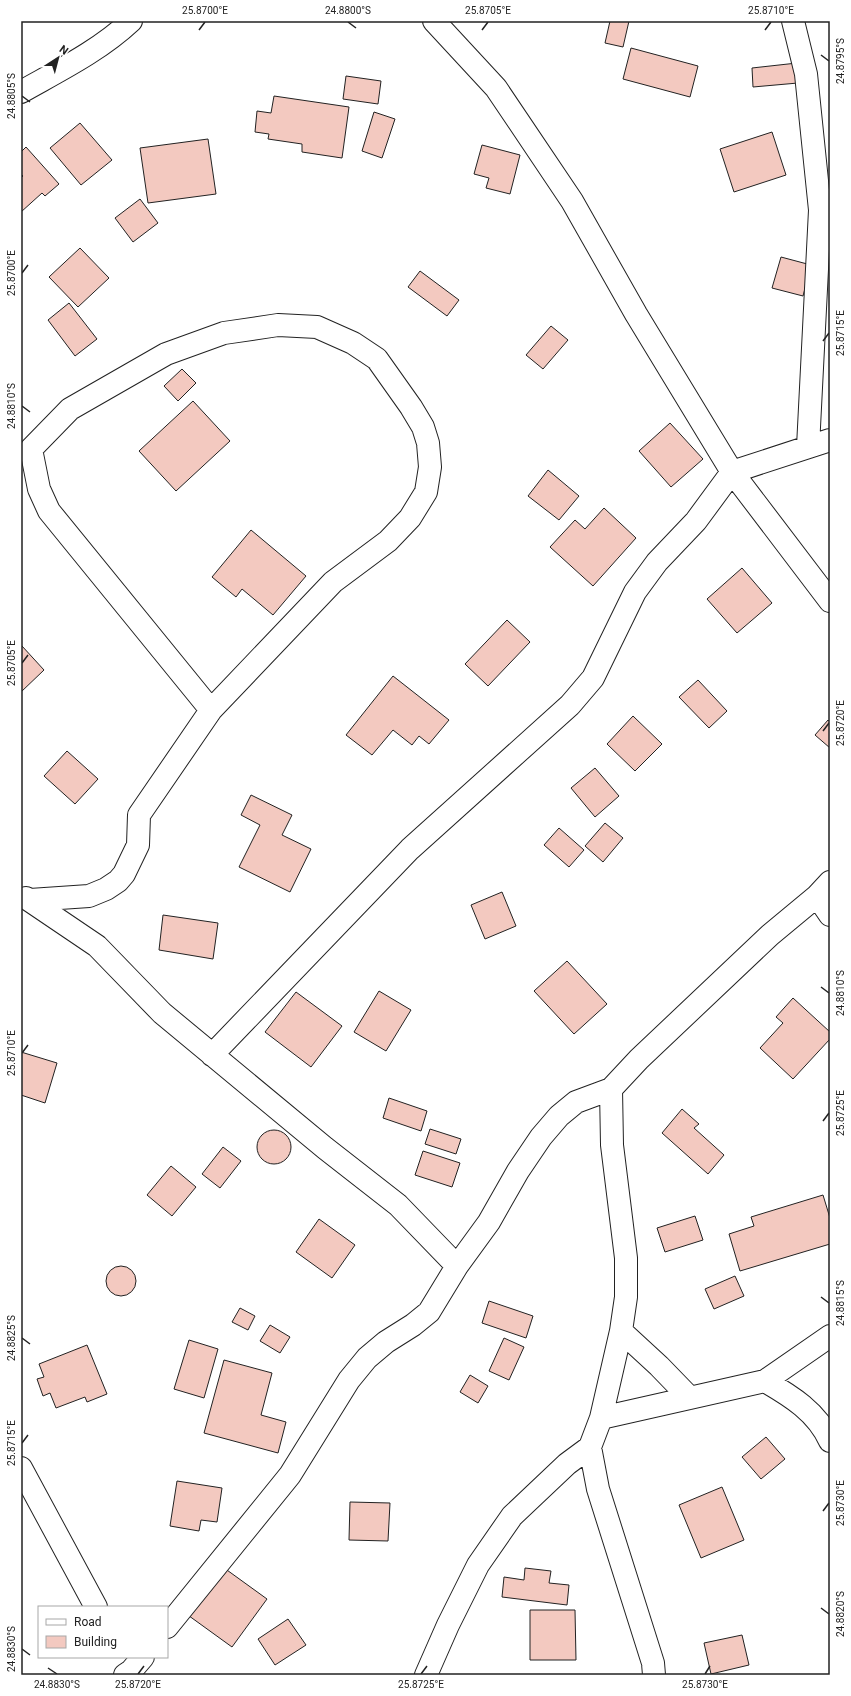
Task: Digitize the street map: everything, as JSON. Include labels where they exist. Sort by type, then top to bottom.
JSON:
[{"type":"street","points":[[21,92],[88,53],[131,21]]},
{"type":"street","points":[[434,21],[496,88],[572,201],[636,314],[732,472],[830,601]]},
{"type":"street","points":[[793,21],[806,74],[820,210],[808,447]]},
{"type":"street","points":[[25,898],[89,896],[106,889],[118,881],[124,874],[138,845],[139,815],[211,710],[332,582],[388,541],[410,518],[426,492],[430,467],[428,443],[423,427],[411,407],[377,359],[352,343],[317,327],[278,325],[224,333],[166,354],[70,409],[31,449],[39,489],[49,511],[211,710]]},
{"type":"street","points":[[212,1055],[410,850],[570,705],[593,678],[635,592],[657,562],[696,521],[732,472],[830,440]]},
{"type":"street","points":[[168,1626],[290,1475],[349,1380],[367,1358],[386,1342],[413,1325],[429,1312],[457,1266],[489,1222],[518,1171],[541,1137],[554,1121],[576,1102],[611,1089],[639,1059],[770,935],[823,889],[830,915]]},
{"type":"street","points":[[25,898],[97,946],[162,1013],[325,1148],[398,1205],[457,1266]]},
{"type":"street","points":[[611,1089],[612,1145],[626,1258],[626,1297],[621,1331],[601,1418],[590,1447],[598,1489],[653,1663],[654,1675]]},
{"type":"street","points":[[621,1331],[659,1366],[690,1398]]},
{"type":"street","points":[[601,1418],[765,1381],[830,1336]]},
{"type":"street","points":[[765,1381],[792,1397],[811,1412],[830,1441]]},
{"type":"street","points":[[426,1675],[448,1625],[478,1565],[512,1516],[567,1464],[590,1447]]},
{"type":"street","points":[[21,1468],[95,1606]]},
{"type":"building","points":[[610,21],[629,21],[623,47],[605,43]]},
{"type":"building","points":[[631,48],[698,66],[690,97],[623,79]]},
{"type":"building","points":[[797,63],[798,83],[753,87],[752,68]]},
{"type":"building","points":[[346,76],[381,81],[378,104],[343,99]]},
{"type":"building","points":[[274,96],[349,107],[342,158],[302,152],[302,144],[268,139],[269,134],[255,132],[257,111],[271,113]]},
{"type":"building","points":[[374,112],[395,119],[382,158],[362,151]]},
{"type":"building","points":[[80,123],[112,160],[81,185],[50,148]]},
{"type":"building","points":[[772,132],[786,175],[734,192],[720,149]]},
{"type":"building","points":[[208,139],[216,194],[148,203],[140,148]]},
{"type":"building","points":[[482,145],[520,155],[510,194],[486,188],[489,178],[474,174]]},
{"type":"building","points":[[26,147],[59,184],[45,196],[42,193],[21,212],[21,178],[23,176],[21,174],[21,152]]},
{"type":"building","points":[[140,199],[158,223],[133,242],[115,218]]},
{"type":"building","points":[[80,248],[109,278],[78,307],[49,277]]},
{"type":"building","points":[[781,257],[811,265],[803,296],[772,288]]},
{"type":"building","points":[[420,271],[459,300],[447,316],[408,287]]},
{"type":"building","points":[[69,303],[97,339],[75,356],[48,320]]},
{"type":"building","points":[[551,326],[568,340],[543,369],[526,355]]},
{"type":"building","points":[[182,369],[196,383],[178,401],[164,386]]},
{"type":"building","points":[[193,401],[230,441],[176,491],[139,451]]},
{"type":"building","points":[[670,423],[703,459],[671,487],[639,451]]},
{"type":"building","points":[[548,470],[579,496],[559,520],[528,496]]},
{"type":"building","points":[[604,508],[636,538],[593,586],[550,547],[575,520],[585,529]]},
{"type":"building","points":[[251,530],[306,576],[273,615],[242,589],[236,597],[212,577]]},
{"type":"building","points":[[742,568],[772,603],[737,633],[707,599]]},
{"type":"building","points":[[507,620],[530,642],[488,686],[465,664]]},
{"type":"building","points":[[22,646],[44,670],[21,692],[21,648]]},
{"type":"building","points":[[393,676],[449,720],[429,744],[419,736],[412,745],[393,730],[372,755],[346,735]]},
{"type":"building","points":[[698,680],[727,711],[709,728],[679,697]]},
{"type":"building","points":[[633,716],[662,744],[635,771],[607,744]]},
{"type":"building","points":[[828,720],[830,722],[830,748],[815,735]]},
{"type":"building","points":[[67,751],[98,779],[75,804],[44,776]]},
{"type":"building","points":[[595,768],[619,796],[595,817],[571,788]]},
{"type":"building","points":[[251,795],[292,815],[282,835],[311,849],[290,892],[239,867],[260,825],[241,815]]},
{"type":"building","points":[[605,823],[623,838],[603,862],[585,846]]},
{"type":"building","points":[[559,828],[584,850],[569,867],[544,845]]},
{"type":"building","points":[[502,892],[516,926],[485,939],[471,905]]},
{"type":"building","points":[[163,915],[218,923],[213,959],[159,950]]},
{"type":"building","points":[[567,961],[607,1004],[574,1034],[534,991]]},
{"type":"building","points":[[379,991],[411,1010],[386,1051],[354,1032]]},
{"type":"building","points":[[296,992],[342,1026],[311,1067],[265,1032]]},
{"type":"building","points":[[793,998],[830,1032],[830,1039],[793,1079],[760,1048],[783,1023],[776,1017]]},
{"type":"building","points":[[21,1052],[57,1063],[45,1103],[21,1095]]},
{"type":"building","points":[[389,1098],[427,1111],[421,1131],[383,1118]]},
{"type":"building","points":[[682,1109],[699,1124],[694,1128],[724,1155],[708,1174],[662,1133]]},
{"type":"building","points":[[430,1129],[461,1139],[456,1154],[425,1144]]},
{"type":"building","points":[[271,1130],[277,1130],[281,1131],[288,1137],[291,1147],[290,1154],[284,1161],[277,1164],[271,1164],[267,1163],[260,1157],[257,1150],[257,1144],[258,1140],[264,1133]]},
{"type":"building","points":[[223,1147],[241,1161],[220,1188],[202,1174]]},
{"type":"building","points":[[423,1151],[460,1163],[452,1187],[415,1175]]},
{"type":"building","points":[[171,1166],[196,1187],[172,1216],[147,1195]]},
{"type":"building","points":[[823,1195],[830,1218],[830,1244],[740,1271],[729,1234],[754,1226],[751,1217]]},
{"type":"building","points":[[695,1216],[703,1240],[665,1252],[657,1228]]},
{"type":"building","points":[[319,1219],[355,1245],[332,1278],[296,1252]]},
{"type":"building","points":[[121,1266],[132,1270],[136,1281],[132,1292],[121,1296],[110,1292],[106,1281],[110,1270]]},
{"type":"building","points":[[735,1276],[744,1296],[714,1309],[705,1289]]},
{"type":"building","points":[[489,1301],[533,1316],[526,1338],[482,1323]]},
{"type":"building","points":[[240,1308],[255,1316],[248,1330],[232,1322]]},
{"type":"building","points":[[270,1325],[290,1337],[280,1353],[260,1341]]},
{"type":"building","points":[[504,1338],[524,1347],[509,1380],[489,1371]]},
{"type":"building","points":[[189,1340],[218,1349],[204,1398],[174,1389]]},
{"type":"building","points":[[87,1345],[107,1394],[87,1402],[85,1397],[56,1408],[50,1393],[43,1396],[37,1379],[44,1377],[39,1364]]},
{"type":"building","points":[[224,1360],[272,1373],[261,1415],[286,1422],[278,1453],[204,1433]]},
{"type":"building","points":[[470,1375],[488,1386],[478,1403],[460,1392]]},
{"type":"building","points":[[766,1437],[785,1459],[761,1479],[742,1457]]},
{"type":"building","points":[[177,1481],[222,1488],[217,1522],[201,1520],[199,1531],[170,1526]]},
{"type":"building","points":[[722,1487],[744,1540],[701,1558],[679,1505]]},
{"type":"building","points":[[350,1502],[390,1503],[388,1541],[349,1540]]},
{"type":"building","points":[[220,1565],[267,1599],[232,1647],[185,1613]]},
{"type":"building","points":[[525,1568],[551,1571],[549,1583],[569,1585],[567,1605],[502,1597],[504,1577],[524,1580]]},
{"type":"building","points":[[530,1610],[575,1610],[576,1660],[530,1660]]},
{"type":"building","points":[[288,1619],[306,1645],[275,1665],[258,1639]]},
{"type":"building","points":[[742,1635],[749,1665],[711,1674],[704,1643]]}]
